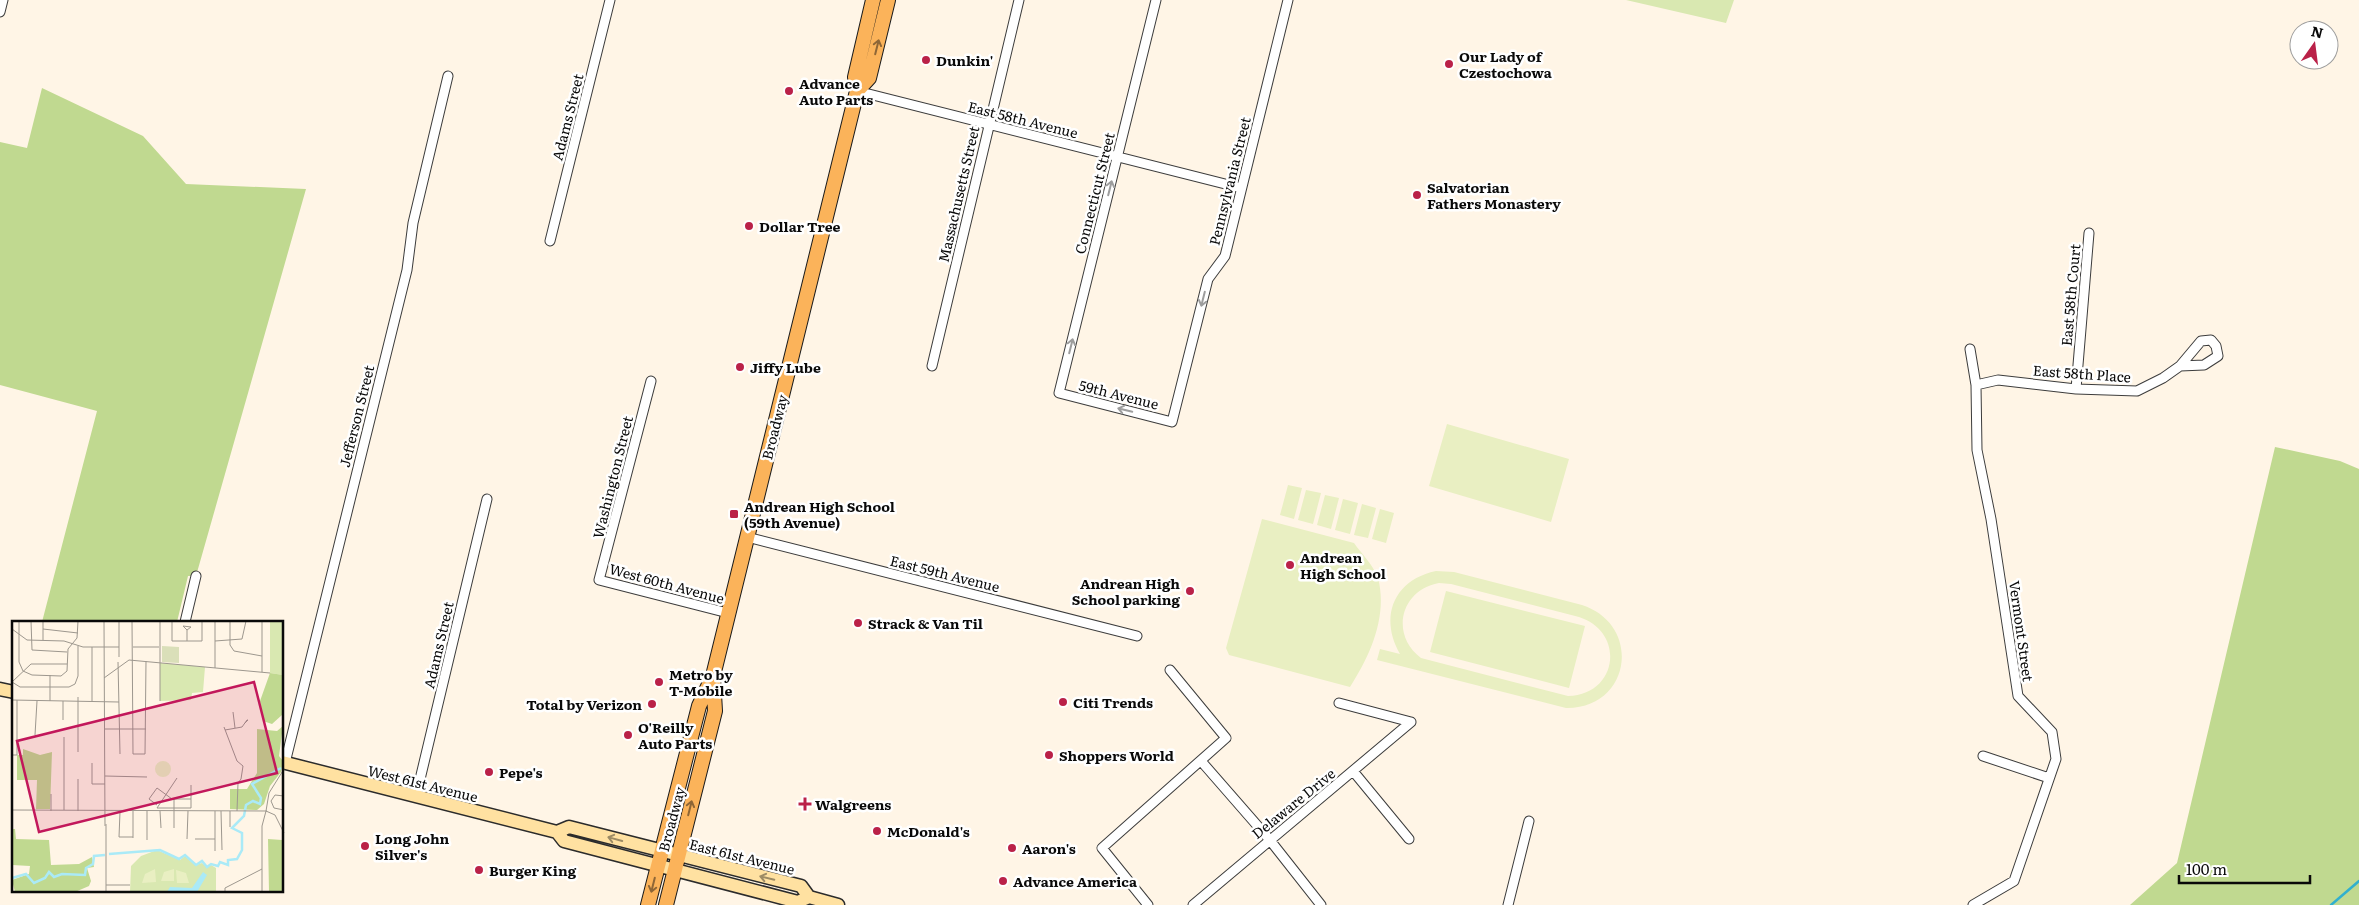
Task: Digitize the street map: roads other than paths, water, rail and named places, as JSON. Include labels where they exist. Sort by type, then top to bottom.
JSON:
[{"type":"main road","name":"Broadway","points":[[648,905],[699,706],[713,676],[857,91],[855,77],[873,0]]},
{"type":"main road","name":"Broadway","points":[[857,91],[869,78],[888,0]]},
{"type":"main road","name":"Broadway","points":[[666,905],[715,711],[713,676]]},
{"type":"main road","name":"West 61st Avenue","points":[[284,762],[557,832],[569,827],[662,851]]},
{"type":"main road","name":"West 61st Avenue","points":[[557,832],[564,841],[674,870]]},
{"type":"main road","name":"East 61st Avenue","points":[[662,851],[801,886],[801,901]]},
{"type":"main road","name":"East 61st Avenue","points":[[674,870],[801,901],[838,905]]},
{"type":"street","points":[[0,12],[3,0]]},
{"type":"street","name":"Adams Street","points":[[550,241],[610,0]]},
{"type":"street","name":"Massachusetts Street","points":[[932,366],[1019,0]]},
{"type":"street","name":"Connecticut Street","points":[[1059,393],[1156,0]]},
{"type":"street","name":"Pennsylvania Street","points":[[1172,422],[1208,279],[1225,256],[1288,0]]},
{"type":"street","name":"Jefferson Street","points":[[284,762],[407,270],[412,222],[448,76]]},
{"type":"street","name":"East 58th Avenue","points":[[857,91],[1241,188]]},
{"type":"street","name":"East 58th Court","points":[[2076,389],[2089,233]]},
{"type":"street","name":"Vermont Street","points":[[1970,349],[1976,385],[1977,450],[1992,518],[2018,696],[2052,732],[2056,759],[2014,880],[1973,905]]},
{"type":"street","name":"East 58th Place","points":[[1976,385],[1998,380],[2076,389],[2137,391],[2163,378],[2180,366]]},
{"type":"street","name":"Washington Street","points":[[600,580],[651,380]]},
{"type":"street","name":"59th Avenue","points":[[1059,393],[1172,422]]},
{"type":"street","name":"Adams Street","points":[[416,796],[486,499]]},
{"type":"street","name":"East 59th Avenue","points":[[747,537],[1137,636]]},
{"type":"street","points":[[185,621],[196,576]]},
{"type":"street","name":"West 60th Avenue","points":[[600,580],[728,613]]},
{"type":"street","points":[[1148,905],[1102,848],[1226,738],[1170,670]]},
{"type":"street","name":"Delaware Drive","points":[[1193,905],[1269,839],[1353,772],[1411,722],[1339,703]]},
{"type":"street","points":[[1983,756],[2049,778]]},
{"type":"street","points":[[1201,762],[1269,839],[1321,905]]},
{"type":"street","points":[[1353,772],[1409,839]]},
{"type":"street","points":[[1508,905],[1529,821]]},
{"type":"waterway","points":[[2331,905],[2359,881]]},
{"type":"place","name":"Dunkin'","points":[[926,60]]},
{"type":"place","name":"Our Lady of Czestochowa","points":[[1449,64]]},
{"type":"place","name":"Advance Auto Parts","points":[[789,91]]},
{"type":"place","name":"Salvatorian Fathers Monastery","points":[[1417,195]]},
{"type":"place","name":"Dollar Tree","points":[[749,226]]},
{"type":"place","name":"Jiffy Lube","points":[[740,367]]},
{"type":"place","name":"Andrean High School (59th Avenue)","points":[[734,514]]},
{"type":"place","name":"Andrean High School","points":[[1290,565]]},
{"type":"place","name":"Andrean High School parking","points":[[1190,591]]},
{"type":"place","name":"Strack & Van Til","points":[[858,623]]},
{"type":"place","name":"Metro by T-Mobile","points":[[659,682]]},
{"type":"place","name":"Citi Trends","points":[[1063,702]]},
{"type":"place","name":"Total by Verizon","points":[[652,704]]},
{"type":"place","name":"O'Reilly Auto Parts","points":[[628,735]]},
{"type":"place","name":"Shoppers World","points":[[1049,755]]},
{"type":"place","name":"Pepe's","points":[[489,772]]},
{"type":"place","name":"Walgreens","points":[[805,804]]},
{"type":"place","name":"McDonald's","points":[[877,831]]},
{"type":"place","name":"Long John Silver's","points":[[365,846]]},
{"type":"place","name":"Aaron's","points":[[1012,848]]},
{"type":"place","name":"Burger King","points":[[479,870]]},
{"type":"place","name":"Advance America","points":[[1003,881]]}]
